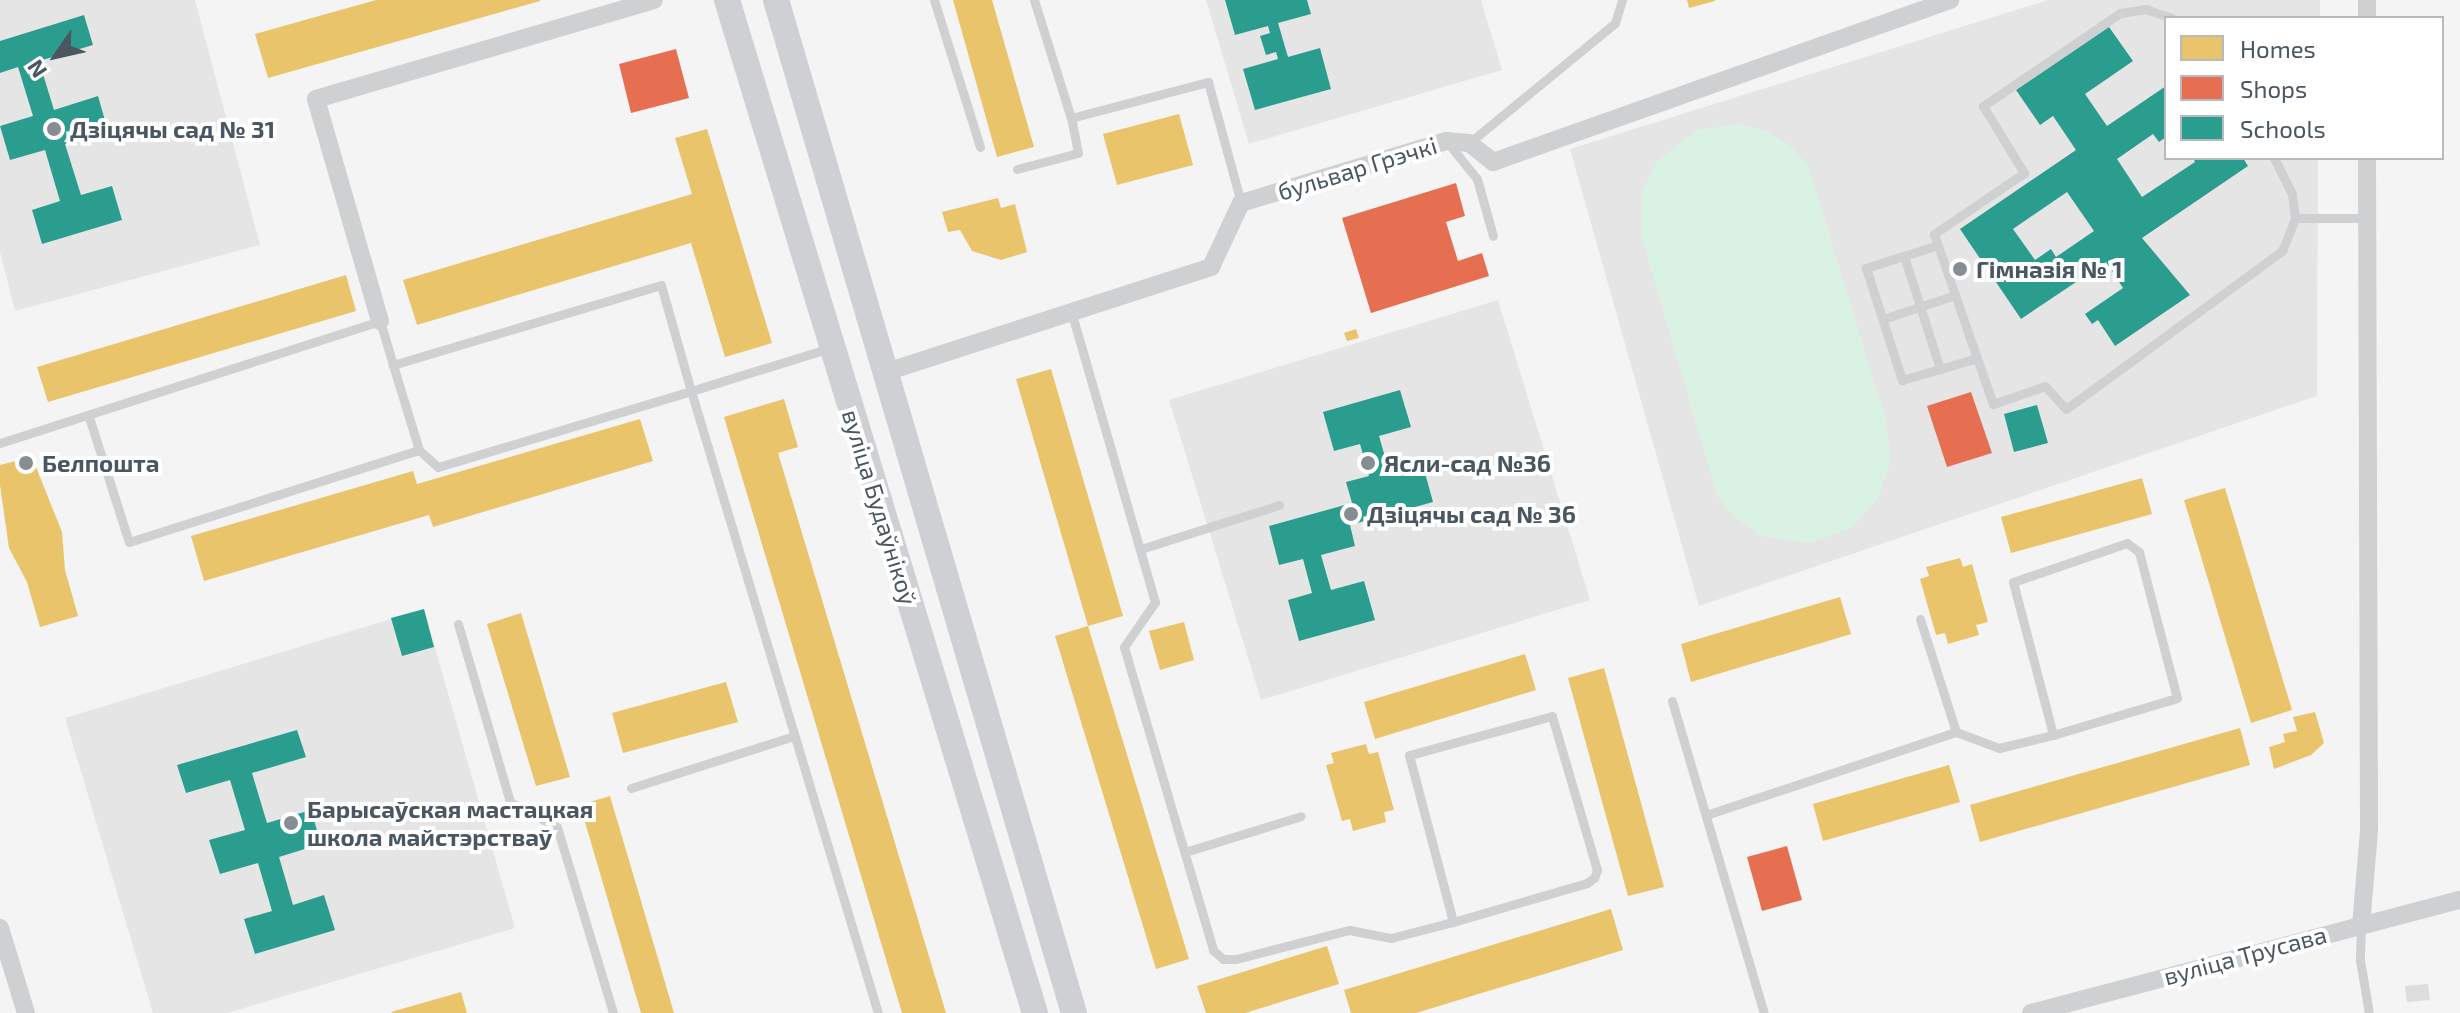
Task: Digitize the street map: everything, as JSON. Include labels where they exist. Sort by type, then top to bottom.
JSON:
[{"type":"street","points":[[380,321],[316,99],[654,0]]},
{"type":"street","name":"вуліца Будаўнікоў","points":[[727,0],[830,348],[1035,1013]]},
{"type":"street","name":"вуліца Будаўнікоў","points":[[776,0],[883,373],[942,560],[1074,1013]]},
{"type":"street","name":"бульвар Грэчкі","points":[[1241,203],[1446,141],[1469,143],[1493,162],[1950,0]]},
{"type":"street","points":[[2361,926],[2369,830],[2367,160]]},
{"type":"street","points":[[883,373],[1211,267],[1241,203]]},
{"type":"street","points":[[900,573],[942,560]]},
{"type":"street","name":"вуліца Трусава","points":[[2031,1013],[2460,900]]},
{"type":"street","points":[[0,928],[8,980],[26,1013]]},
{"type":"lane","points":[[934,0],[980,147]]},
{"type":"lane","points":[[1017,169],[1078,153],[1071,118],[1034,0]]},
{"type":"lane","points":[[1469,143],[1615,23],[1622,0]]},
{"type":"lane","points":[[2166,16],[2146,9],[2120,13],[1983,106],[2024,173],[1934,234],[1993,404],[2045,386],[2066,409],[2282,251],[2295,218],[2292,194],[2275,160]]},
{"type":"lane","points":[[1071,118],[1208,82],[1241,203]]},
{"type":"lane","points":[[1446,141],[1477,179],[1493,236]]},
{"type":"lane","points":[[2295,218],[2367,218]]},
{"type":"lane","points":[[1938,245],[1866,268],[1902,380],[1977,358]]},
{"type":"lane","points":[[1904,256],[1940,369]]},
{"type":"lane","points":[[393,365],[661,285],[878,1013]]},
{"type":"lane","points":[[1883,319],[1955,295]]},
{"type":"lane","points":[[1071,311],[1155,602],[1124,647],[1213,950],[1223,959],[1349,930],[1391,938],[1453,922],[1594,878],[1597,870],[1552,716],[1409,755],[1453,922]]},
{"type":"lane","points":[[0,443],[89,417],[380,321],[419,450],[438,467],[830,348]]},
{"type":"lane","points":[[89,417],[129,542],[419,450]]},
{"type":"lane","points":[[1141,549],[1279,505]]},
{"type":"lane","points":[[1706,815],[1956,732],[1999,748],[2053,735],[2170,702],[2179,693],[2139,552],[2127,543],[2013,582],[2053,735]]},
{"type":"lane","points":[[1920,619],[1956,732]]},
{"type":"lane","points":[[458,624],[510,802],[557,827],[613,1013]]},
{"type":"lane","points":[[1672,701],[1764,1013]]},
{"type":"lane","points":[[631,788],[794,736]]},
{"type":"lane","points":[[1185,852],[1301,816]]},
{"type":"lane","points":[[2361,926],[2360,960],[2369,1013]]},
{"type":"shaded area","points":[[0,0],[195,0],[260,245],[15,311],[0,252]]},
{"type":"shaded area","points":[[1206,0],[1481,0],[1502,70],[1249,144]]},
{"type":"shaded area","name":"Гімназія № 1","points":[[2048,0],[2320,0],[2320,16],[2164,16],[2164,160],[2318,160],[2317,396],[1699,606],[1570,149]]},
{"type":"shaded area","name":"Ясли-сад №36","points":[[1498,300],[1590,600],[1261,700],[1169,400]]},
{"type":"shaded area","name":"Барысаўская мастацкая школа майстэрстваў","points":[[424,609],[515,928],[227,1013],[153,1013],[65,718]]},
{"type":"green space","points":[[1740,124],[1766,131],[1789,145],[1808,165],[1886,421],[1891,460],[1878,499],[1851,528],[1809,543],[1762,536],[1732,515],[1717,495],[1641,235],[1642,193],[1657,161],[1698,130]]},
{"type":"building: Homes","points":[[376,0],[540,1],[268,78],[255,34]]},
{"type":"building: Homes","points":[[953,0],[992,0],[1034,147],[997,157]]},
{"type":"building: Homes","points":[[1687,0],[1715,0],[1715,1],[1689,8]]},
{"type":"building: Homes","points":[[1179,114],[1193,165],[1117,185],[1103,134]]},
{"type":"building: Homes","points":[[707,129],[772,343],[725,357],[691,243],[417,325],[403,280],[692,194],[675,138]]},
{"type":"building: Homes","points":[[998,198],[1001,208],[1015,204],[1027,252],[1001,260],[972,251],[960,230],[948,232],[942,212]]},
{"type":"building: Homes","points":[[346,275],[356,311],[48,402],[37,367]]},
{"type":"building: Homes","points":[[1356,329],[1359,338],[1347,341],[1344,333]]},
{"type":"building: Homes","points":[[1051,369],[1123,616],[1088,626],[1016,379]]},
{"type":"building: Homes","points":[[784,399],[798,447],[778,453],[946,1013],[902,1013],[724,417]]},
{"type":"building: Homes","points":[[640,419],[653,461],[433,527],[429,515],[204,581],[191,536],[413,471],[417,484]]},
{"type":"building: Homes","points":[[32,457],[62,532],[65,570],[78,616],[40,627],[27,582],[9,548],[0,485],[0,465]]},
{"type":"building: Homes","points":[[2142,478],[2152,514],[2011,553],[2001,517]]},
{"type":"building: Homes","points":[[2225,488],[2292,710],[2251,723],[2184,500]]},
{"type":"building: Homes","points":[[1960,558],[1963,567],[1972,564],[1988,622],[1976,625],[1979,635],[1948,644],[1945,633],[1936,635],[1920,579],[1929,576],[1926,567]]},
{"type":"building: Homes","points":[[1840,597],[1851,634],[1691,682],[1681,644]]},
{"type":"building: Homes","points":[[521,613],[570,777],[536,786],[487,624]]},
{"type":"building: Homes","points":[[1184,622],[1194,660],[1160,670],[1149,631]]},
{"type":"building: Homes","points":[[1088,626],[1189,959],[1156,969],[1055,636]]},
{"type":"building: Homes","points":[[1525,654],[1536,690],[1375,739],[1364,702]]},
{"type":"building: Homes","points":[[1604,668],[1664,887],[1628,896],[1568,678]]},
{"type":"building: Homes","points":[[726,682],[738,722],[623,753],[612,713]]},
{"type":"building: Homes","points":[[2315,712],[2324,743],[2311,755],[2274,769],[2269,747],[2285,742],[2283,734],[2297,731],[2293,717]]},
{"type":"building: Homes","points":[[2240,728],[2250,765],[1980,842],[1970,805]]},
{"type":"building: Homes","points":[[1366,744],[1369,754],[1378,752],[1394,810],[1384,812],[1386,822],[1353,831],[1350,819],[1342,821],[1326,765],[1334,763],[1331,753]]},
{"type":"building: Homes","points":[[1949,765],[1960,802],[1823,841],[1813,804]]},
{"type":"building: Homes","points":[[610,796],[674,1013],[641,1013],[580,805]]},
{"type":"building: Homes","points":[[1611,909],[1623,950],[1416,1013],[1351,1013],[1344,990]]},
{"type":"building: Homes","points":[[1327,946],[1339,984],[1245,1013],[1206,1013],[1197,986]]},
{"type":"building: Homes","points":[[461,992],[467,1013],[391,1012]]},
{"type":"building: Shops","points":[[676,49],[689,98],[631,113],[619,64]]},
{"type":"building: Shops","points":[[1456,183],[1465,216],[1446,222],[1458,261],[1482,253],[1489,276],[1371,313],[1342,218]]},
{"type":"building: Shops","points":[[1971,392],[1992,453],[1947,467],[1927,406]]},
{"type":"building: Shops","points":[[1787,846],[1802,900],[1762,911],[1747,857]]},
{"type":"building: Schools","points":[[1225,0],[1307,0],[1311,14],[1278,23],[1288,57],[1320,48],[1331,89],[1255,110],[1243,69],[1278,59],[1276,52],[1266,55],[1260,36],[1270,33],[1268,26],[1235,35]]},
{"type":"building: Schools","name":"Дзіцячы сад № 31","points":[[84,15],[93,45],[39,61],[54,110],[98,96],[108,131],[65,144],[81,195],[112,186],[122,220],[42,244],[32,210],[60,201],[45,150],[10,160],[0,126],[33,116],[18,67],[0,73],[0,41]]},
{"type":"building: Schools","points":[[2109,27],[2133,61],[2085,94],[2107,126],[2164,87],[2164,138],[2159,142],[2153,134],[2117,159],[2142,197],[2194,160],[2244,160],[2248,166],[2142,238],[2190,295],[2115,346],[2098,320],[2092,324],[2085,314],[2123,288],[2106,262],[2021,319],[1960,229],[2076,150],[2053,116],[2040,125],[2016,90]],"holes":[[[2067,192],[2094,231],[2056,257],[2051,249],[2035,260],[2013,229]]]},
{"type":"building: Schools","name":"Дзіцячы сад № 36","points":[[1400,390],[1411,427],[1379,436],[1389,471],[1422,462],[1433,502],[1350,525],[1355,546],[1321,555],[1331,590],[1364,581],[1375,620],[1299,641],[1288,600],[1312,593],[1303,559],[1279,565],[1269,526],[1352,503],[1346,482],[1369,476],[1360,444],[1334,451],[1323,412]]},
{"type":"building: Schools","points":[[2037,405],[2048,443],[2014,452],[2004,414]]},
{"type":"building: Schools","points":[[424,609],[434,647],[402,656],[391,618]]},
{"type":"building: Schools","points":[[297,730],[306,757],[252,773],[267,823],[311,810],[321,844],[279,857],[293,905],[324,895],[335,930],[255,954],[244,919],[272,911],[258,863],[220,874],[209,840],[245,830],[230,780],[186,793],[177,765]]},
{"type":"building: Other","points":[[2428,984],[2430,1000],[2407,1002],[2405,986]]},
{"type":"place","name":"Дзіцячы сад № 31","points":[[54,129]]},
{"type":"place","name":"Гімназія № 1","points":[[1960,269]]},
{"type":"place","name":"Белпошта","points":[[26,463]]},
{"type":"place","name":"Ясли-сад №36","points":[[1368,463]]},
{"type":"place","name":"Дзіцячы сад № 36","points":[[1351,514]]},
{"type":"place","name":"Барысаўская мастацкая школа майстэрстваў","points":[[291,823]]}]
